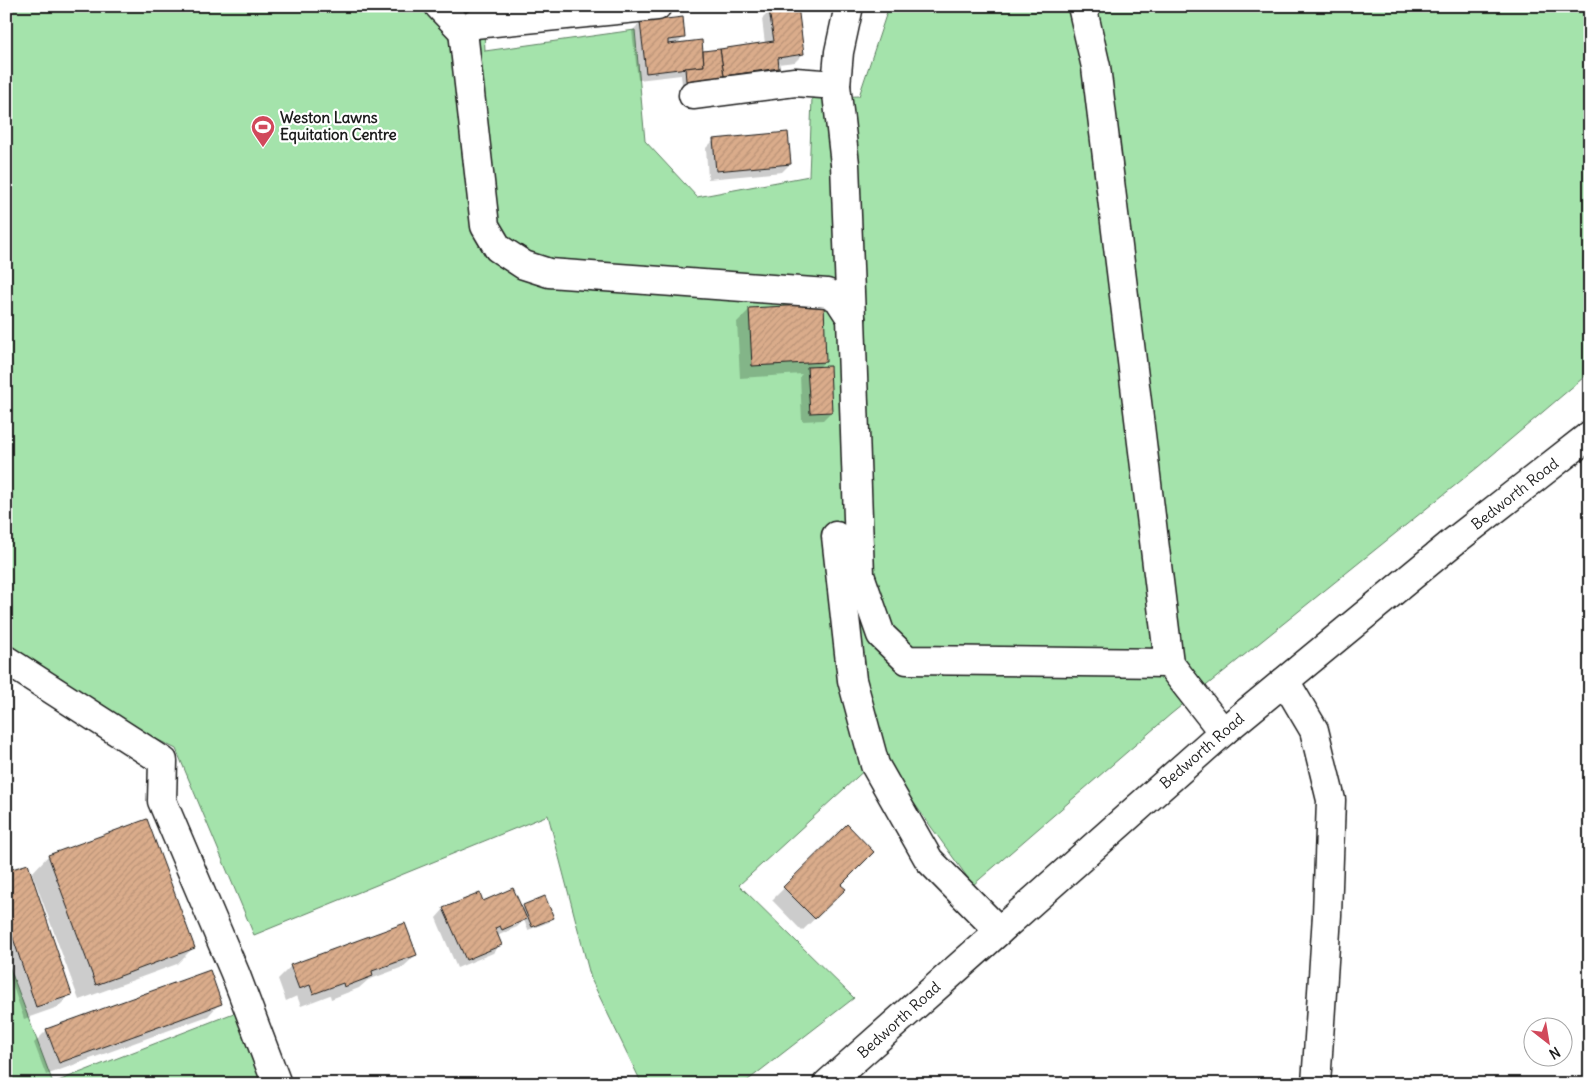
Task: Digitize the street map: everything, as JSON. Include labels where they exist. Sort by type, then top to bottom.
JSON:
[{"type":"main road","points":[[439,6],[463,31],[485,226],[498,248],[524,264],[549,273],[827,293],[838,298],[851,318]]},
{"type":"main road","points":[[463,31],[475,24],[657,6]]},
{"type":"main road","points":[[849,6],[839,52],[836,85],[845,164],[860,576],[881,635],[907,660],[1169,663]]},
{"type":"main road","points":[[1082,6],[1096,67],[1169,663],[1223,732]]},
{"type":"main road","points":[[693,95],[795,82],[836,85]]},
{"type":"main road","name":"Bedworth Road","points":[[827,1084],[1223,732],[1452,543],[1590,435]]},
{"type":"main road","points":[[836,536],[852,680],[875,765],[930,860],[998,931]]},
{"type":"main road","points":[[6,660],[163,761],[162,801],[235,973],[277,1084]]},
{"type":"main road","points":[[1285,681],[1314,730],[1331,800],[1327,915],[1316,1084]]},
{"type":"green space","points":[[6,6],[500,6],[502,26],[484,28],[485,51],[635,30],[645,141],[697,197],[809,176],[812,98],[859,96],[889,6],[1590,6],[1590,372],[1478,467],[1171,714],[973,885],[880,756],[739,885],[854,998],[743,1084],[642,1084],[591,979],[548,815],[254,935],[176,749],[6,663]]},
{"type":"green space","points":[[6,958],[53,1083],[239,1011],[263,1084],[6,1084]]},
{"type":"building","points":[[798,6],[804,54],[778,58],[779,68],[724,76],[720,49],[774,41],[769,10]]},
{"type":"building","points":[[683,17],[685,38],[668,40],[668,44],[702,40],[704,66],[646,73],[640,22]]},
{"type":"building","points":[[720,49],[724,76],[686,81],[685,68],[704,66],[703,51]]},
{"type":"building","points":[[788,132],[791,164],[716,171],[713,139]]},
{"type":"building","points":[[824,304],[826,362],[752,366],[749,308]]},
{"type":"building","points":[[830,366],[832,412],[810,413],[807,367]]},
{"type":"building","points":[[147,819],[195,948],[96,985],[48,855]]},
{"type":"building","points":[[847,824],[874,852],[841,885],[846,889],[815,919],[783,887]]},
{"type":"building","points":[[28,864],[72,995],[36,1007],[6,917],[6,871]]},
{"type":"building","points":[[513,888],[527,919],[502,930],[500,926],[495,928],[502,945],[466,960],[443,908],[480,893],[483,901]]},
{"type":"building","points":[[545,896],[554,918],[532,927],[523,905]]},
{"type":"building","points":[[405,923],[417,955],[372,971],[373,976],[344,987],[343,983],[313,994],[310,985],[299,989],[290,965]]},
{"type":"building","points":[[210,970],[222,1004],[59,1063],[46,1029]]},
{"type":"place","name":"Weston Lawns Equitation Centre","points":[[263,148]]}]
